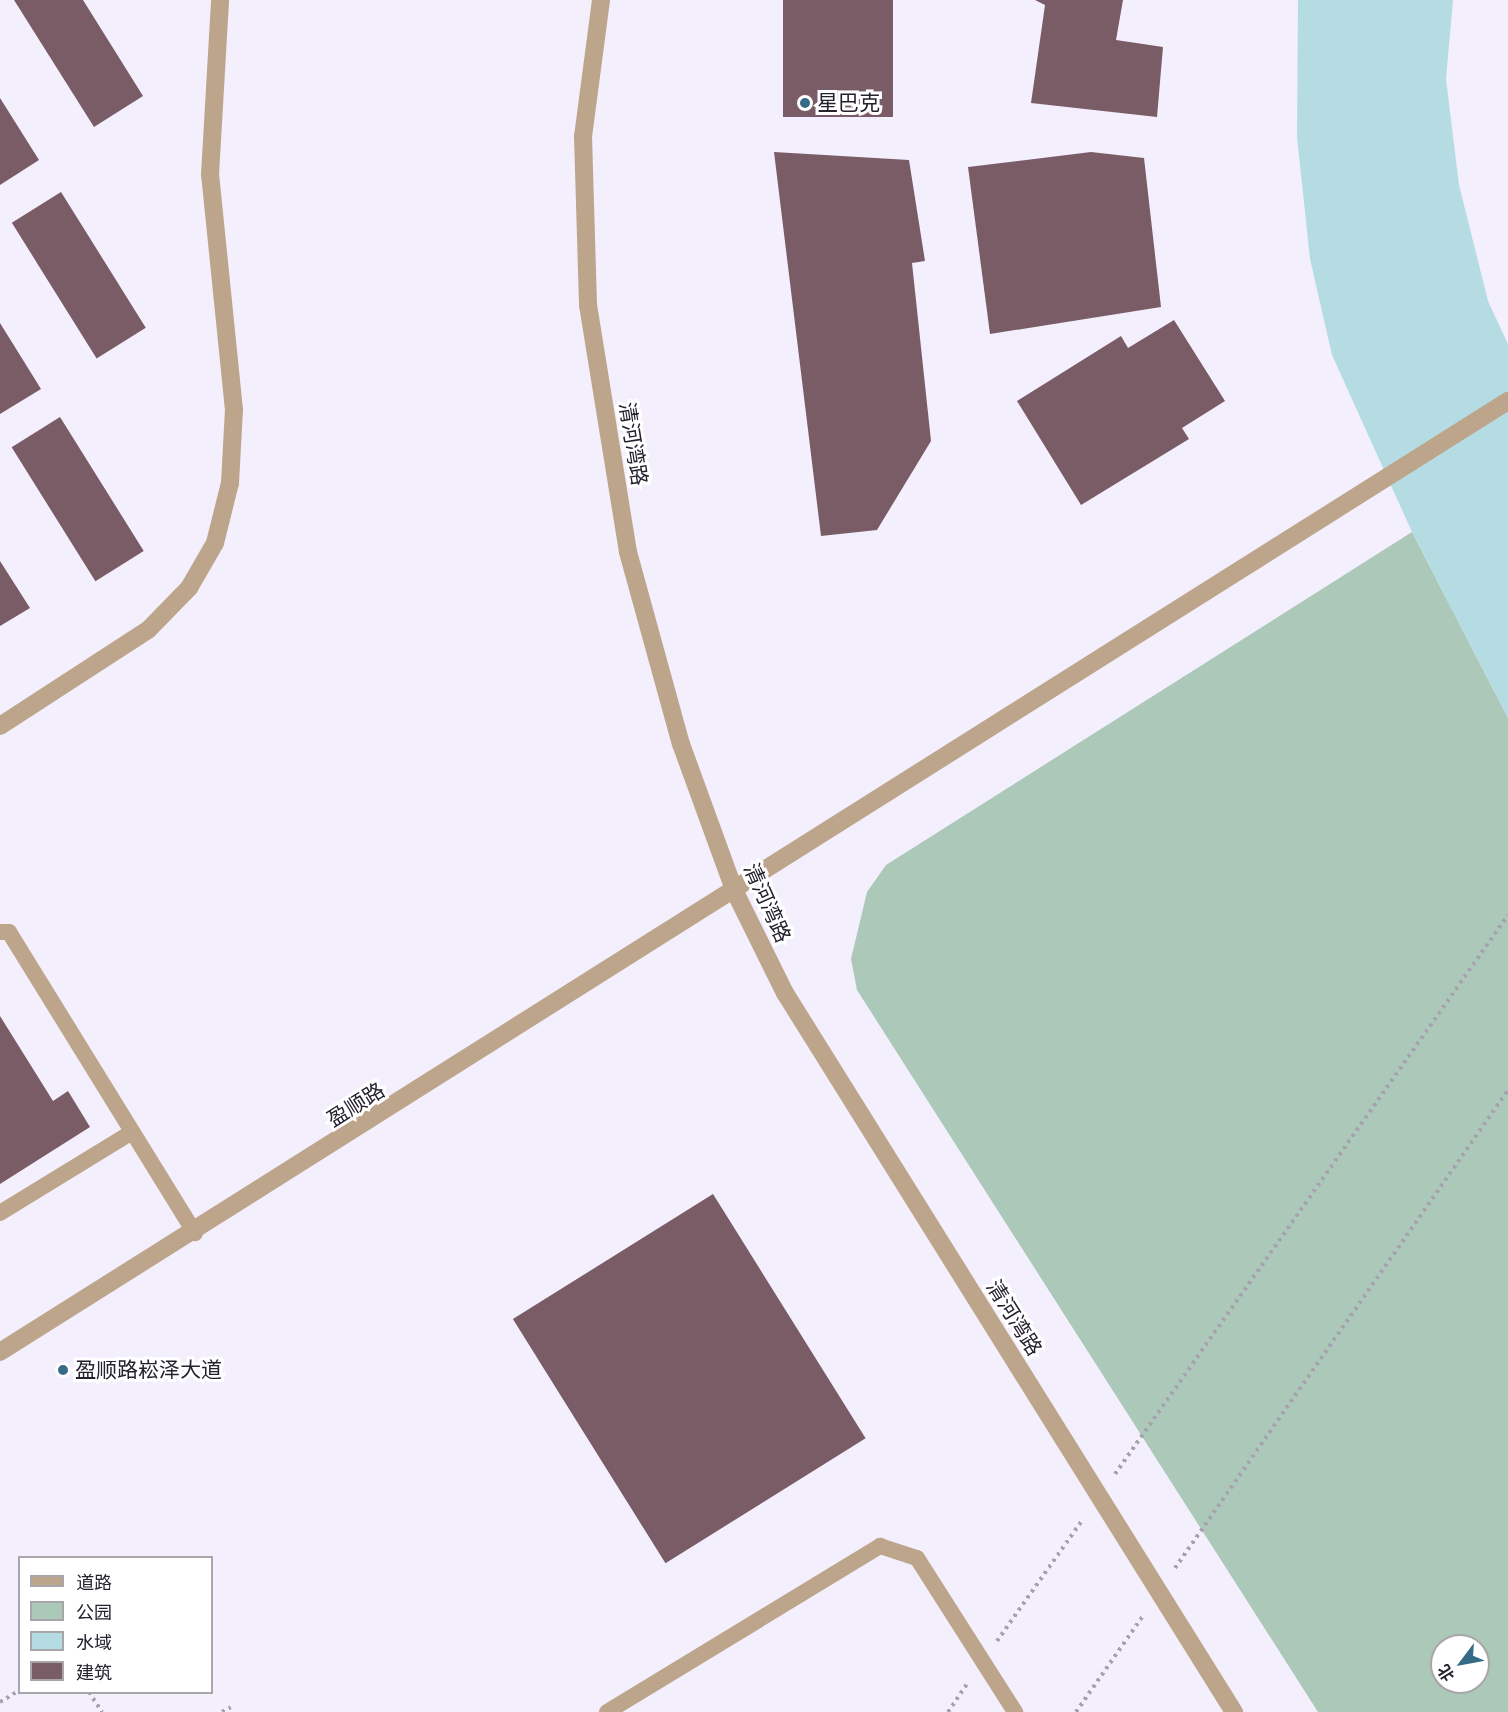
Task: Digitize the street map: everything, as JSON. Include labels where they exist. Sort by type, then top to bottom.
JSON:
[{"type":"street","points":[[0,726],[148,630],[189,588],[215,543],[230,483],[234,410],[210,175],[220,0]]},
{"type":"street","name":"清河湾路","points":[[601,0],[583,136],[588,305],[628,552],[681,744],[735,892],[785,993],[1234,1712]]},
{"type":"street","name":"盈顺路","points":[[0,1352],[195,1233],[1508,401]]},
{"type":"lane","points":[[0,932],[9,932],[195,1233]]},
{"type":"lane","points":[[0,1213],[132,1132]]},
{"type":"lane","points":[[607,1712],[880,1546],[917,1558],[1015,1712]]},
{"type":"path","points":[[948,1712],[1508,915]]},
{"type":"path","points":[[1076,1712],[1508,1090]]},
{"type":"path","points":[[0,1702],[18,1691]]},
{"type":"path","points":[[90,1694],[102,1712]]},
{"type":"path","points":[[222,1712],[231,1707]]},
{"type":"green space","points":[[1412,532],[1508,718],[1508,1712],[1318,1712],[857,990],[851,959],[867,892],[886,865]]},
{"type":"water","points":[[1298,0],[1453,0],[1446,79],[1459,185],[1488,301],[1508,344],[1508,718],[1412,532],[1332,355],[1310,259],[1297,137]]},
{"type":"building","points":[[14,0],[83,0],[143,96],[94,127]]},
{"type":"building","points":[[783,0],[893,0],[893,117],[783,117]]},
{"type":"building","points":[[1035,0],[1123,0],[1116,40],[1163,47],[1157,117],[1031,103],[1045,5]]},
{"type":"building","points":[[0,98],[39,160],[0,185]]},
{"type":"building","points":[[774,152],[909,160],[925,261],[912,263],[931,441],[877,530],[821,536]]},
{"type":"building","points":[[1091,152],[1144,158],[1161,307],[990,334],[968,167]]},
{"type":"building","points":[[61,192],[146,328],[97,358],[12,223]]},
{"type":"building","points":[[1174,320],[1225,401],[1182,428],[1189,439],[1081,505],[1017,401],[1121,336],[1128,348]]},
{"type":"building","points":[[0,323],[41,389],[0,414]]},
{"type":"building","points":[[60,417],[144,551],[95,581],[12,447]]},
{"type":"building","points":[[0,561],[30,608],[0,626]]},
{"type":"building","points":[[0,1016],[53,1101],[68,1091],[90,1127],[0,1184]]},
{"type":"building","points":[[713,1194],[866,1438],[665,1563],[513,1319]]},
{"type":"place","name":"星巴克","points":[[805,103]]},
{"type":"place","name":"盈顺路崧泽大道","points":[[63,1370]]}]
